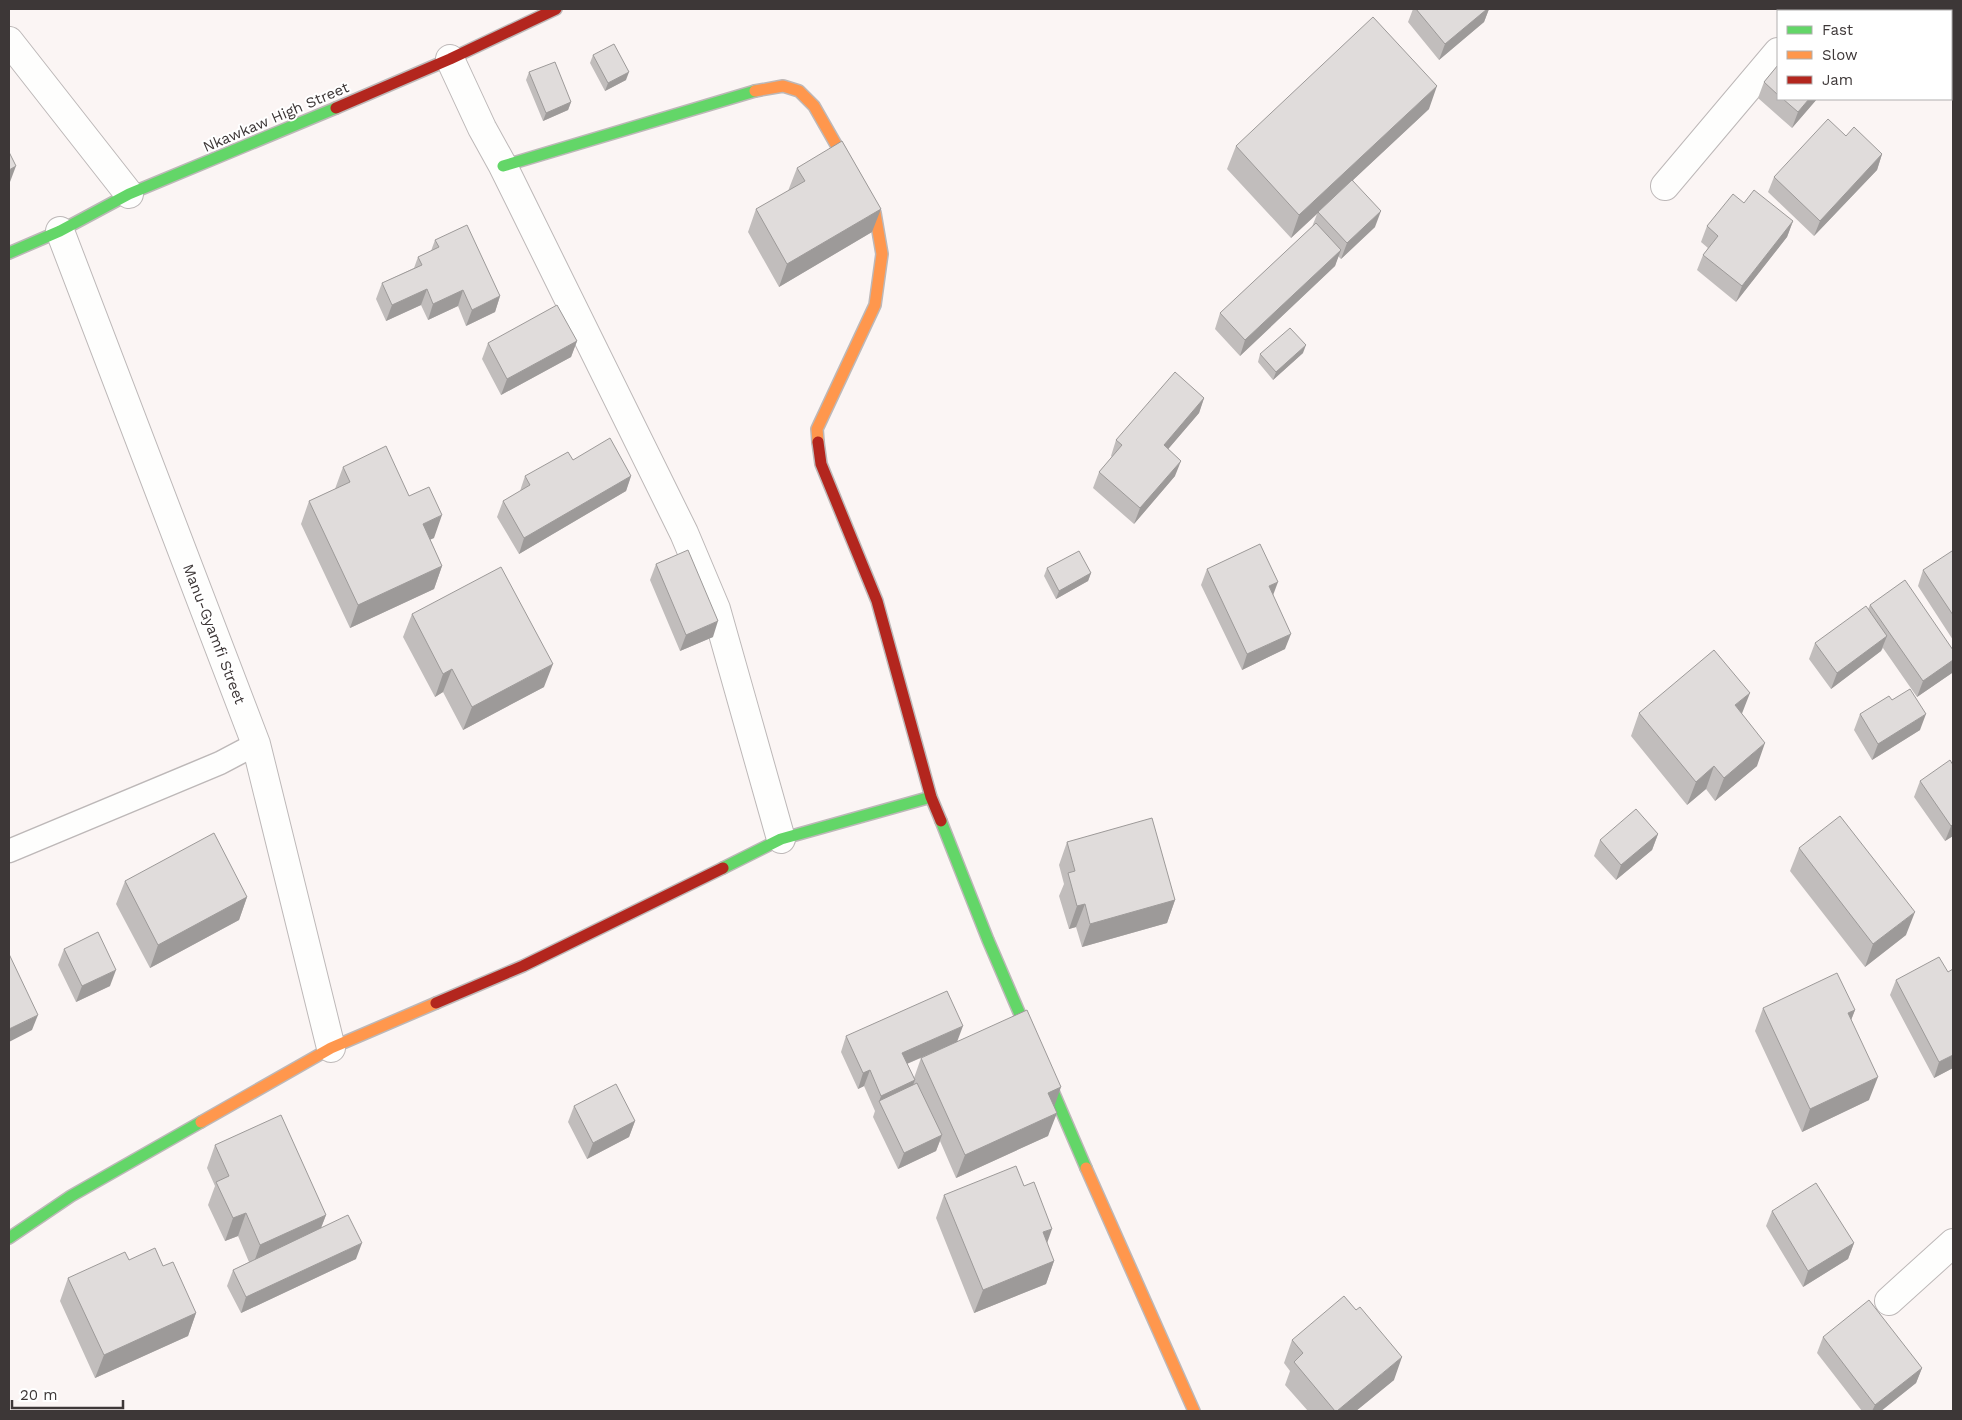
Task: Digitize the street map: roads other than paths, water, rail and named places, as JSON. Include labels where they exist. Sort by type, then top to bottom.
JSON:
[{"type":"street","name":"Nkawkaw High Street","points":[[9,253],[60,231],[129,194],[450,59],[556,9]]},
{"type":"street","points":[[9,40],[129,194]]},
{"type":"street","points":[[1665,186],[1777,53]]},
{"type":"street","points":[[450,59],[482,128],[503,166],[684,534],[716,609],[781,839]]},
{"type":"street","points":[[503,166],[752,91],[783,86],[799,91],[814,106],[875,214],[882,254],[875,305],[817,429],[821,464],[877,602],[931,797],[991,949],[1111,1227],[1194,1411]]},
{"type":"street","name":"Manu-Gyamfi Street","points":[[60,231],[256,744],[331,1048]]},
{"type":"street","points":[[9,1238],[71,1196],[331,1048],[523,966],[781,839],[931,797]]},
{"type":"street","points":[[1889,1301],[1953,1243]]},
{"type":"lane","points":[[9,851],[220,763],[256,744]]}]
